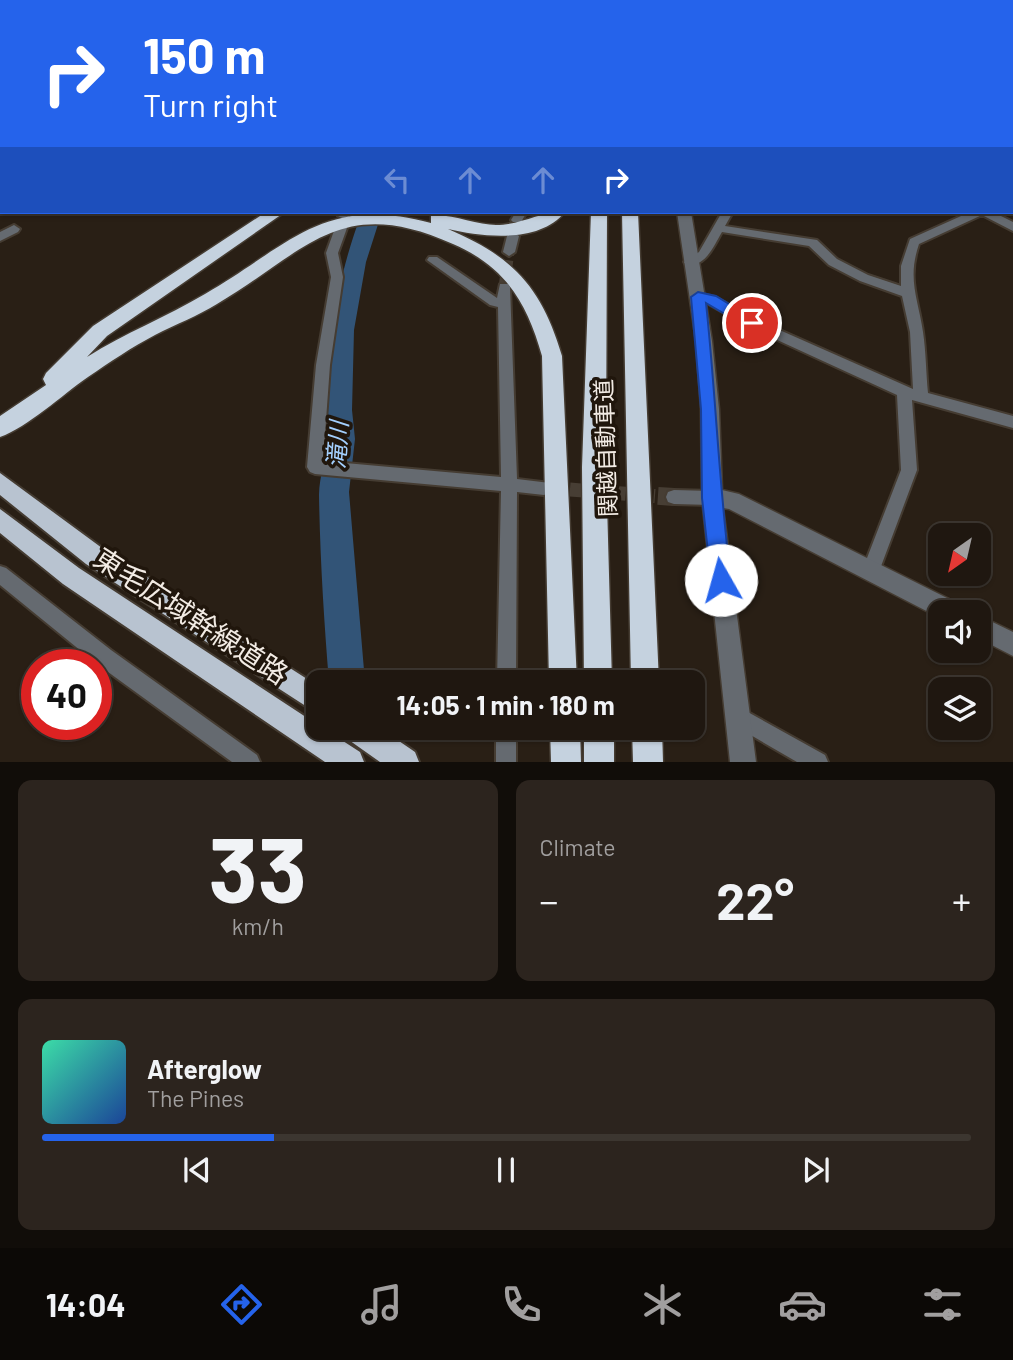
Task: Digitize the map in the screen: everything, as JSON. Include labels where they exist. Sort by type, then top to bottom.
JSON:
[{"type":"highway","points":[[0,416],[46,385],[100,331],[274,214]]},
{"type":"highway","points":[[421,214],[448,224],[484,231],[526,226],[553,214]]},
{"type":"highway","name":"関越自動車道","points":[[598,670],[594,467],[599,214]]},
{"type":"highway","name":"関越自動車道","points":[[630,214],[636,471],[644,670]]},
{"type":"highway","points":[[0,428],[142,333],[217,296],[311,233],[344,219],[393,218],[436,231],[500,267],[531,298],[541,318],[552,356],[564,670]]},
{"type":"highway","name":"東毛広域幹線道路","points":[[0,482],[94,556],[306,693]]},
{"type":"highway","name":"東毛広域幹線道路","points":[[0,519],[71,576],[324,741],[350,761]]},
{"type":"highway","points":[[373,740],[405,761]]},
{"type":"highway","points":[[565,740],[566,761]]},
{"type":"highway","points":[[599,740],[599,761]]},
{"type":"highway","points":[[647,740],[648,761]]},
{"type":"street","points":[[684,214],[690,262],[698,297],[710,409],[712,498],[743,761]]},
{"type":"street","points":[[690,262],[703,255],[726,214]]},
{"type":"street","points":[[921,396],[915,323],[905,292],[905,264],[914,242],[977,214]]},
{"type":"street","points":[[986,214],[1013,228]]},
{"type":"street","points":[[344,219],[332,253],[337,277],[323,365],[315,467],[509,487],[544,488]]},
{"type":"street","points":[[718,228],[813,243],[844,268],[905,292]]},
{"type":"street","points":[[0,237],[14,229]]},
{"type":"street","points":[[509,252],[513,236]]},
{"type":"street","points":[[433,260],[494,302],[503,295],[509,487],[507,670]]},
{"type":"street","points":[[698,297],[710,300],[752,323],[904,392],[1013,422]]},
{"type":"street","points":[[871,571],[909,470],[904,392]]},
{"type":"street","points":[[674,497],[732,500],[928,600]]},
{"type":"street","points":[[0,575],[104,657],[250,761]]},
{"type":"street","points":[[991,633],[1013,645]]},
{"type":"street","points":[[737,716],[818,761]]},
{"type":"street","points":[[506,740],[506,761]]},
{"type":"waterway","name":"滝川","points":[[346,670],[334,492],[341,439],[338,410],[342,330],[355,262],[371,214]]},
{"type":"tunnel","points":[[504,287],[509,252]]},
{"type":"tunnel","points":[[549,488],[655,496]]},
{"type":"tunnel","points":[[631,494],[674,497]]},
{"type":"route","points":[[721,580],[712,498],[710,409],[698,297],[710,300],[752,323]]}]
